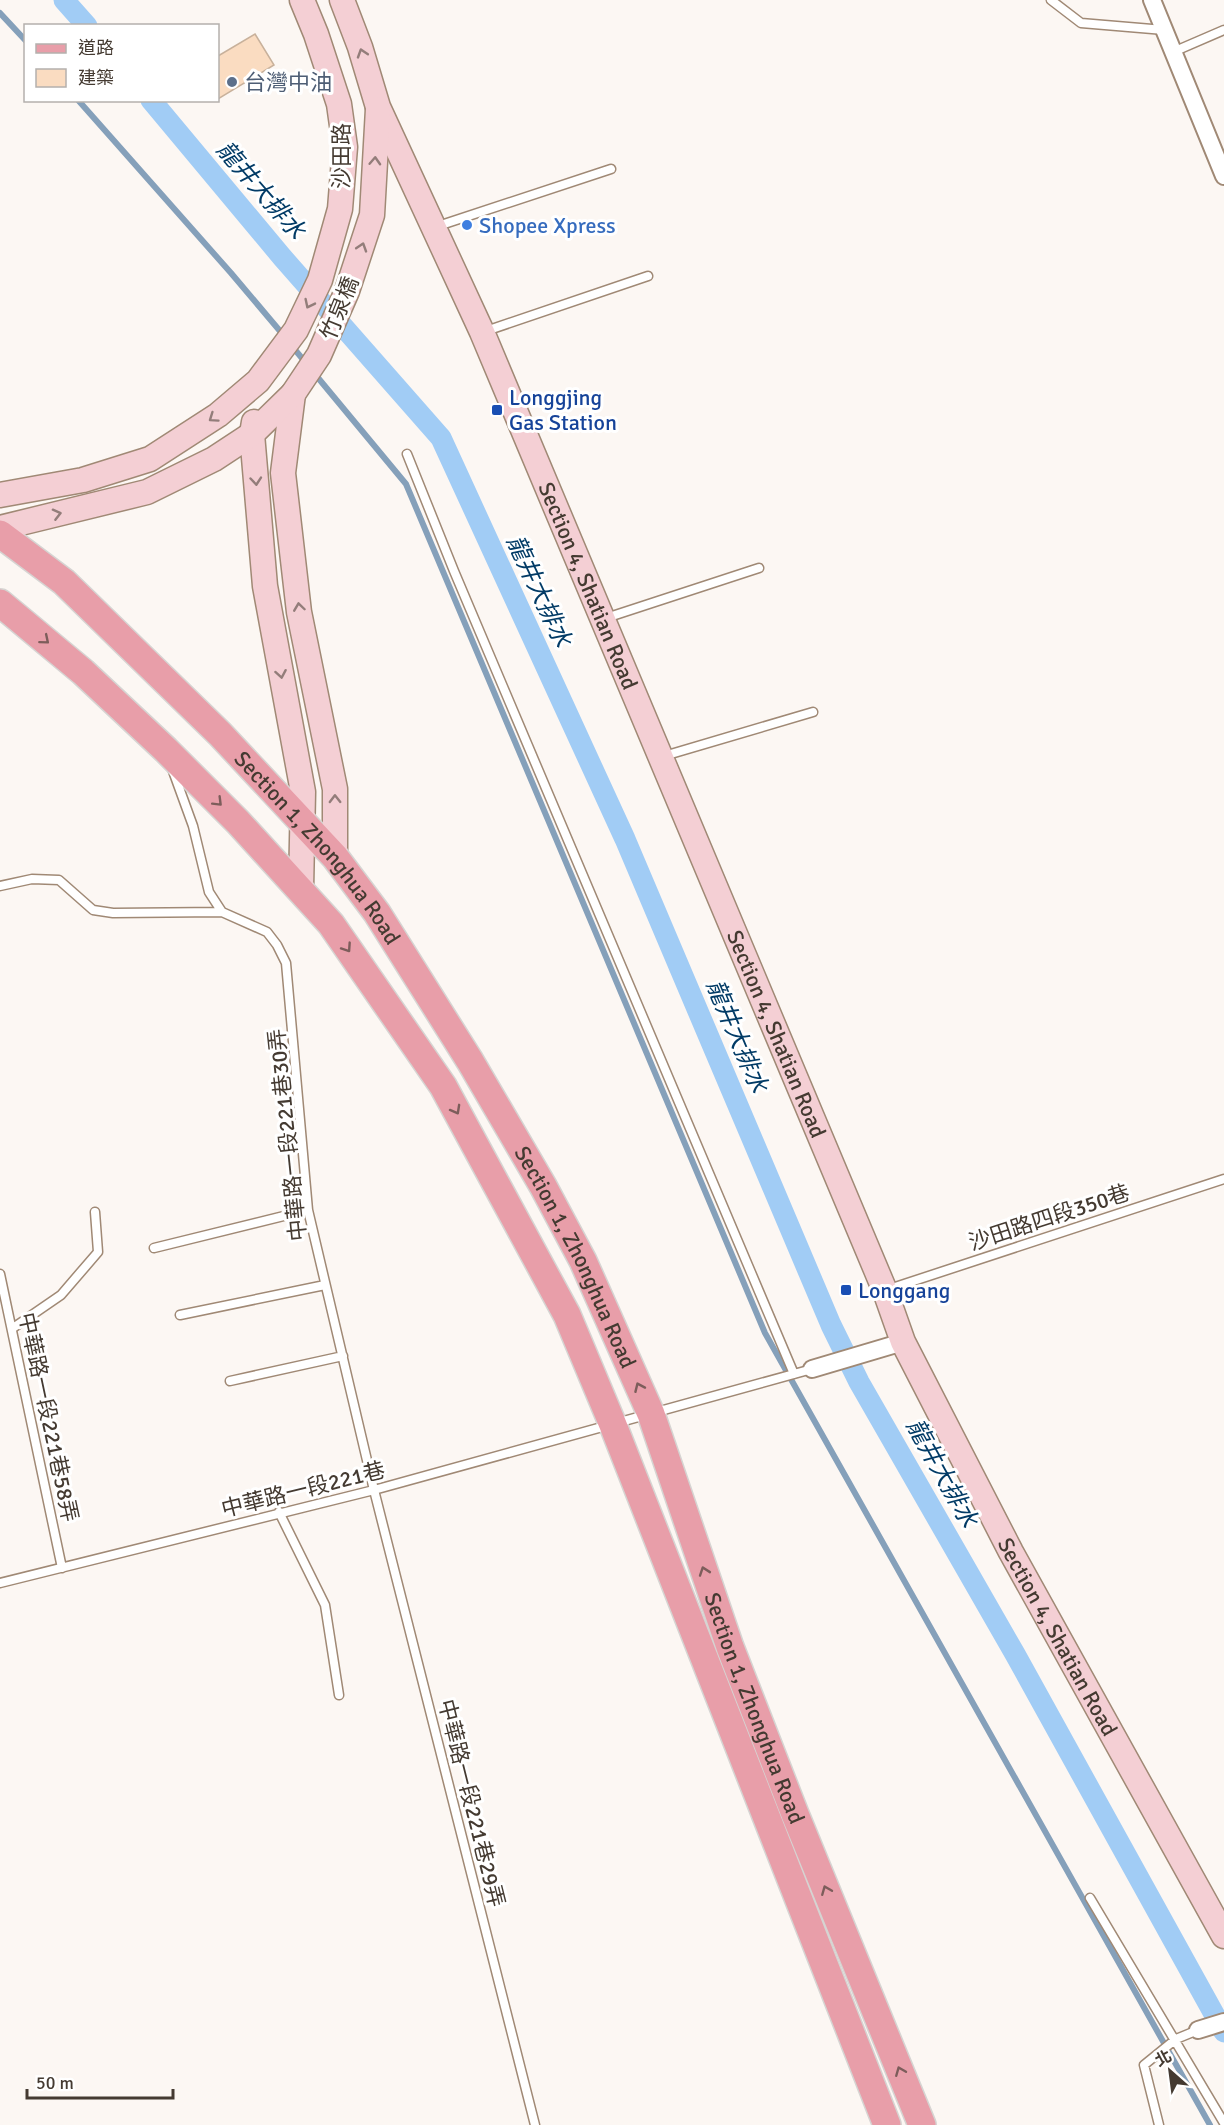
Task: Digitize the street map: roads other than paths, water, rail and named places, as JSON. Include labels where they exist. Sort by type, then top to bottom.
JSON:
[{"type":"main road","name":"Section 1, Zhonghua Road","points":[[0,534],[72,590],[220,734],[335,857],[377,913],[470,1061],[543,1186],[583,1261],[651,1414],[734,1659],[922,2125]]},
{"type":"main road","name":"Section 1, Zhonghua Road","points":[[0,603],[83,672],[166,750],[301,890],[331,924],[442,1086],[567,1315],[613,1425],[887,2125]]},
{"type":"street","points":[[302,0],[339,104],[378,107]]},
{"type":"street","name":"Section 4, Shatian Road","points":[[342,0],[360,47],[378,107],[482,332],[885,1291],[903,1342],[1011,1552],[1224,1936]]},
{"type":"street","points":[[1152,0],[1224,176]]},
{"type":"street","name":"沙田路","points":[[339,104],[345,147],[340,209]]},
{"type":"street","name":"竹泉橋","points":[[0,528],[147,492],[214,459],[252,434],[293,394],[320,355],[348,291],[372,215],[378,107]]},
{"type":"street","name":"竹泉橋","points":[[0,495],[83,480],[150,459],[218,415],[258,381],[296,330],[320,280],[340,209]]},
{"type":"street","points":[[258,381],[252,434],[265,586],[303,792],[301,890]]},
{"type":"street","points":[[293,394],[284,473],[299,612],[335,789],[335,857]]},
{"type":"street","points":[[812,1369],[903,1342]]},
{"type":"street","points":[[1198,2030],[1224,2022]]},
{"type":"lane","points":[[1051,0],[1081,23],[1164,30]]},
{"type":"lane","points":[[1173,52],[1224,30]]},
{"type":"lane","points":[[435,227],[611,169]]},
{"type":"lane","points":[[482,332],[648,276]]},
{"type":"lane","points":[[407,454],[794,1374]]},
{"type":"lane","points":[[603,619],[759,568]]},
{"type":"lane","points":[[661,757],[813,712]]},
{"type":"lane","points":[[166,750],[193,826],[209,892],[222,912]]},
{"type":"lane","points":[[0,886],[32,879],[59,880],[93,910],[114,913],[222,912]]},
{"type":"lane","name":"中華路一段221巷30弄","points":[[222,912],[267,932],[286,963],[308,1210],[374,1490]]},
{"type":"lane","name":"沙田路四段350巷","points":[[885,1291],[1224,1179]]},
{"type":"lane","points":[[154,1248],[308,1210]]},
{"type":"lane","points":[[13,1328],[61,1295],[98,1252],[95,1212]]},
{"type":"lane","name":"中華路一段221巷58弄","points":[[0,1274],[62,1568]]},
{"type":"lane","points":[[180,1315],[325,1285]]},
{"type":"lane","points":[[230,1381],[343,1356]]},
{"type":"lane","name":"中華路一段221巷","points":[[0,1583],[374,1490],[812,1369]]},
{"type":"lane","name":"中華路一段221巷29弄","points":[[374,1490],[535,2125]]},
{"type":"lane","points":[[279,1512],[326,1605],[339,1695]]},
{"type":"lane","points":[[1090,1898],[1224,2123]]},
{"type":"lane","points":[[1159,2125],[1144,2065],[1176,2039],[1198,2030]]},
{"type":"waterway","name":"龍井大排水","points":[[64,0],[85,24]]},
{"type":"waterway","points":[[0,13],[24,39]]},
{"type":"waterway","points":[[80,102],[285,337]]},
{"type":"waterway","name":"龍井大排水","points":[[153,102],[282,257],[441,438],[625,839],[831,1325],[859,1382],[1015,1654],[1224,2032]]},
{"type":"waterway","points":[[291,345],[306,363]]},
{"type":"waterway","points":[[314,373],[406,484],[765,1333],[1210,2125]]},
{"type":"place","name":"台灣中油","points":[[232,82]]},
{"type":"place","name":"Shopee Xpress","points":[[467,225]]},
{"type":"place","name":"Longgjing Gas Station","points":[[497,410]]},
{"type":"place","name":"Longgang","points":[[846,1290]]}]
